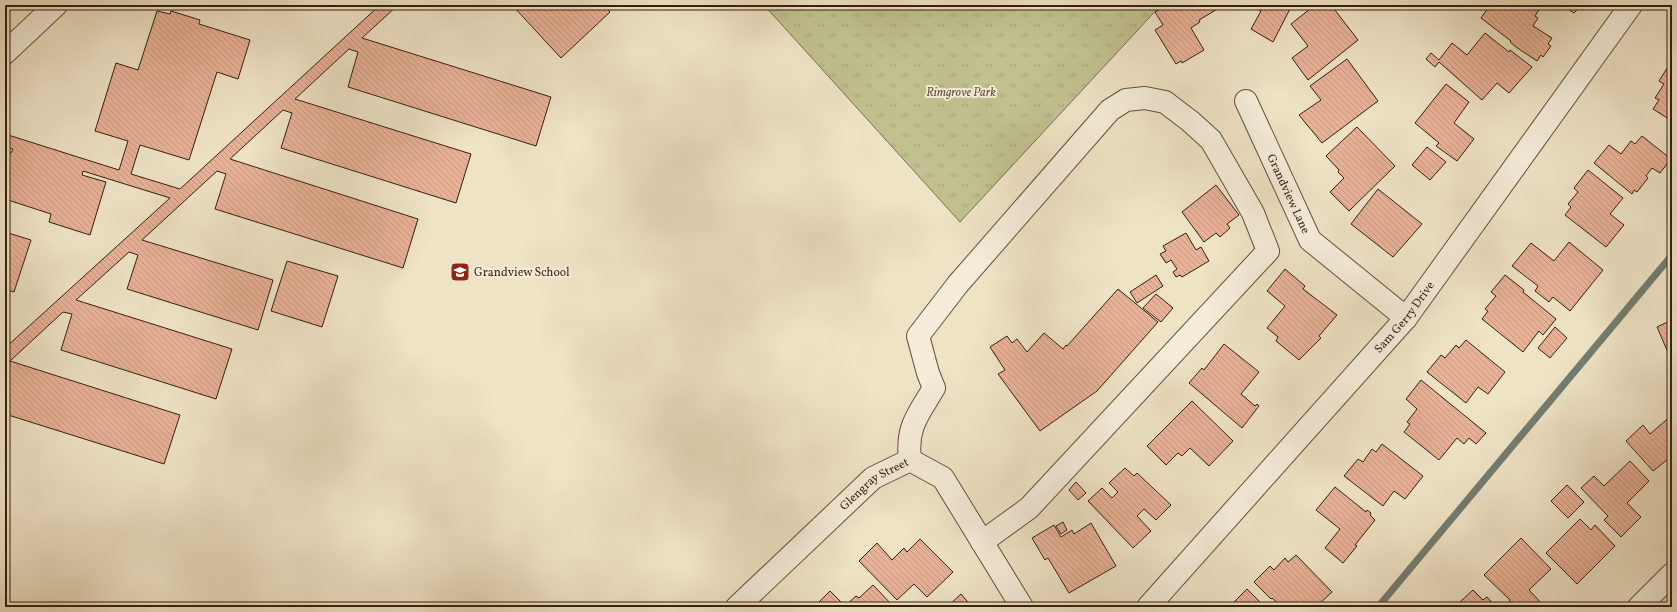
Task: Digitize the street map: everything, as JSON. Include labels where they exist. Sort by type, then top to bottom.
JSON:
[{"type":"street","points":[[5,53],[56,5]]},
{"type":"street","name":"Sam Gerry Drive","points":[[1148,607],[1406,318],[1631,5]]},
{"type":"street","points":[[910,460],[908,443],[912,425],[934,388],[928,373],[918,336],[958,284],[1110,110],[1126,100],[1145,98],[1165,102],[1190,121],[1211,140],[1253,213],[1268,251],[1029,508],[982,542]]},
{"type":"street","name":"Grandview Lane","points":[[1246,101],[1310,240],[1406,318]]},
{"type":"street","name":"Glengray Street","points":[[737,607],[873,478],[910,460],[943,478],[1022,607]]},
{"type":"street","points":[[1639,607],[1672,574]]},
{"type":"green space","name":"Rimgrove Park","points":[[764,5],[1161,5],[960,222]]},
{"type":"building","points":[[380,5],[398,5],[362,38],[551,97],[536,146],[348,87],[358,52],[349,49],[295,99],[471,154],[456,203],[281,148],[292,113],[283,110],[230,159],[418,219],[403,268],[215,209],[226,174],[217,171],[142,240],[273,280],[258,330],[127,289],[138,255],[129,252],[76,300],[232,349],[216,399],[61,350],[72,314],[63,312],[10,361],[180,415],[164,464],[5,414],[5,348],[170,198],[83,171],[82,175],[106,182],[90,235],[49,222],[51,214],[5,199],[5,151],[11,153],[13,149],[5,147],[5,134],[119,170],[128,141],[95,131],[116,63],[138,70],[157,11],[170,14],[171,11],[200,20],[199,24],[250,40],[238,79],[217,72],[189,160],[140,145],[131,174],[180,189]]},
{"type":"building","points":[[512,5],[604,5],[610,12],[561,58]]},
{"type":"building","points":[[1167,5],[1224,5],[1199,20],[1200,22],[1191,28],[1204,50],[1182,63],[1181,61],[1176,64],[1155,30],[1163,25],[1155,12]]},
{"type":"building","points":[[1254,5],[1292,5],[1273,42],[1251,29],[1261,11],[1253,7]]},
{"type":"building","points":[[1315,5],[1331,5],[1358,40],[1308,80],[1292,58],[1308,46],[1291,24]]},
{"type":"building","points":[[1490,5],[1542,5],[1535,16],[1538,18],[1533,26],[1552,38],[1548,44],[1551,46],[1543,57],[1541,55],[1537,61],[1516,47],[1510,42],[1511,41],[1481,18]]},
{"type":"building","points":[[1565,5],[1582,5],[1574,13],[1565,7]]},
{"type":"building","points":[[1485,33],[1509,52],[1510,50],[1532,67],[1509,93],[1497,83],[1482,100],[1439,62],[1435,67],[1426,59],[1431,53],[1439,60],[1452,43],[1467,55]]},
{"type":"building","points":[[1347,59],[1378,101],[1322,143],[1299,115],[1321,100],[1310,86]]},
{"type":"building","points":[[1671,62],[1672,121],[1653,109],[1659,100],[1655,98],[1664,84],[1659,81]]},
{"type":"building","points":[[1446,84],[1469,102],[1454,123],[1474,139],[1457,161],[1436,146],[1439,143],[1415,123]]},
{"type":"building","points":[[1357,127],[1395,166],[1349,211],[1330,192],[1344,178],[1326,156]]},
{"type":"building","points":[[1642,136],[1671,159],[1660,173],[1652,168],[1646,176],[1648,178],[1637,192],[1634,190],[1632,194],[1594,163],[1609,145],[1621,154],[1631,141],[1635,144]]},
{"type":"building","points":[[1427,147],[1446,162],[1430,180],[1412,165]]},
{"type":"building","points":[[1588,170],[1623,198],[1610,214],[1624,225],[1606,247],[1565,215],[1571,207],[1568,204],[1578,192],[1574,188]]},
{"type":"building","points":[[1216,185],[1239,215],[1227,224],[1230,228],[1220,237],[1216,233],[1204,242],[1182,212]]},
{"type":"building","points":[[1378,189],[1422,224],[1393,257],[1351,224]]},
{"type":"building","points":[[5,232],[31,240],[14,292],[5,289]]},
{"type":"building","points":[[1186,233],[1196,250],[1201,247],[1209,261],[1182,277],[1180,275],[1176,277],[1173,272],[1177,269],[1171,260],[1166,263],[1160,254],[1166,251],[1163,246]]},
{"type":"building","points":[[1569,242],[1603,270],[1570,311],[1553,297],[1549,302],[1535,291],[1538,286],[1512,266],[1531,243],[1554,261]]},
{"type":"building","points":[[287,261],[338,276],[322,327],[271,311]]},
{"type":"building","points":[[1285,269],[1305,286],[1303,289],[1337,315],[1319,336],[1321,338],[1299,360],[1276,341],[1278,337],[1267,328],[1285,306],[1267,291]]},
{"type":"building","points":[[1156,275],[1163,286],[1137,303],[1130,292]]},
{"type":"building","points":[[1505,275],[1556,319],[1543,335],[1539,331],[1523,352],[1482,319],[1488,311],[1485,309],[1496,296],[1491,292]]},
{"type":"building","points":[[1118,289],[1158,322],[1097,391],[1040,431],[998,374],[1005,370],[990,347],[1007,336],[1012,343],[1017,339],[1027,352],[1044,333],[1063,349]]},
{"type":"building","points":[[1156,294],[1173,308],[1161,322],[1143,308]]},
{"type":"building","points":[[1672,320],[1672,356],[1670,357],[1657,327]]},
{"type":"building","points":[[1555,327],[1567,338],[1550,358],[1538,348]]},
{"type":"building","points":[[1466,340],[1505,372],[1488,394],[1478,387],[1466,403],[1427,372],[1441,355],[1445,358],[1456,345],[1459,348]]},
{"type":"building","points":[[1224,344],[1259,372],[1241,394],[1255,406],[1257,404],[1259,406],[1242,428],[1189,383],[1202,368],[1204,370]]},
{"type":"building","points":[[1421,380],[1486,433],[1476,444],[1469,438],[1464,444],[1457,438],[1439,460],[1404,432],[1410,424],[1407,422],[1417,409],[1406,399]]},
{"type":"building","points":[[1192,401],[1233,441],[1209,466],[1190,448],[1182,456],[1178,453],[1166,465],[1147,446]]},
{"type":"building","points":[[1672,415],[1672,456],[1653,471],[1626,441],[1643,425],[1650,434]]},
{"type":"building","points":[[1382,444],[1423,476],[1405,499],[1394,491],[1383,506],[1344,476],[1358,459],[1363,462],[1372,449],[1376,452]]},
{"type":"building","points":[[1630,461],[1649,481],[1627,503],[1641,517],[1621,537],[1604,520],[1608,516],[1581,488],[1594,476],[1604,486]]},
{"type":"building","points":[[1125,468],[1134,476],[1137,473],[1171,505],[1156,520],[1144,509],[1137,516],[1151,531],[1133,548],[1088,501],[1102,488],[1112,498],[1118,492],[1109,483]]},
{"type":"building","points":[[1076,482],[1086,493],[1078,500],[1069,490]]},
{"type":"building","points":[[1567,485],[1584,502],[1568,518],[1551,501]]},
{"type":"building","points":[[1335,487],[1366,512],[1367,510],[1371,513],[1370,515],[1375,520],[1343,563],[1325,548],[1340,529],[1316,510]]},
{"type":"building","points":[[1580,519],[1591,530],[1595,525],[1615,546],[1577,584],[1546,553]]},
{"type":"building","points":[[1063,522],[1067,530],[1061,534],[1056,526]]},
{"type":"building","points":[[1091,523],[1116,566],[1069,593],[1048,558],[1045,560],[1032,538],[1054,525],[1061,537],[1072,530],[1074,534]]},
{"type":"building","points":[[1521,538],[1551,569],[1529,590],[1545,607],[1513,607],[1509,599],[1484,575]]},
{"type":"building","points":[[920,539],[953,572],[927,597],[914,584],[897,600],[859,561],[877,543],[892,560],[904,548],[907,552]]},
{"type":"building","points":[[1296,555],[1332,592],[1316,607],[1306,607],[1304,605],[1302,607],[1282,607],[1272,598],[1271,599],[1254,582],[1270,566],[1274,570],[1285,558],[1288,562]]},
{"type":"building","points":[[873,585],[894,607],[814,607],[830,591],[845,606],[856,596],[859,598]]},
{"type":"building","points":[[1247,589],[1267,607],[1233,607],[1231,605]]},
{"type":"building","points":[[1473,590],[1483,600],[1487,597],[1496,607],[1464,607],[1460,602]]},
{"type":"building","points":[[961,594],[972,607],[947,607]]},
{"type":"waterway","points":[[1378,607],[1672,255]]},
{"type":"place","name":"Grandview School","points":[[460,272]]}]
